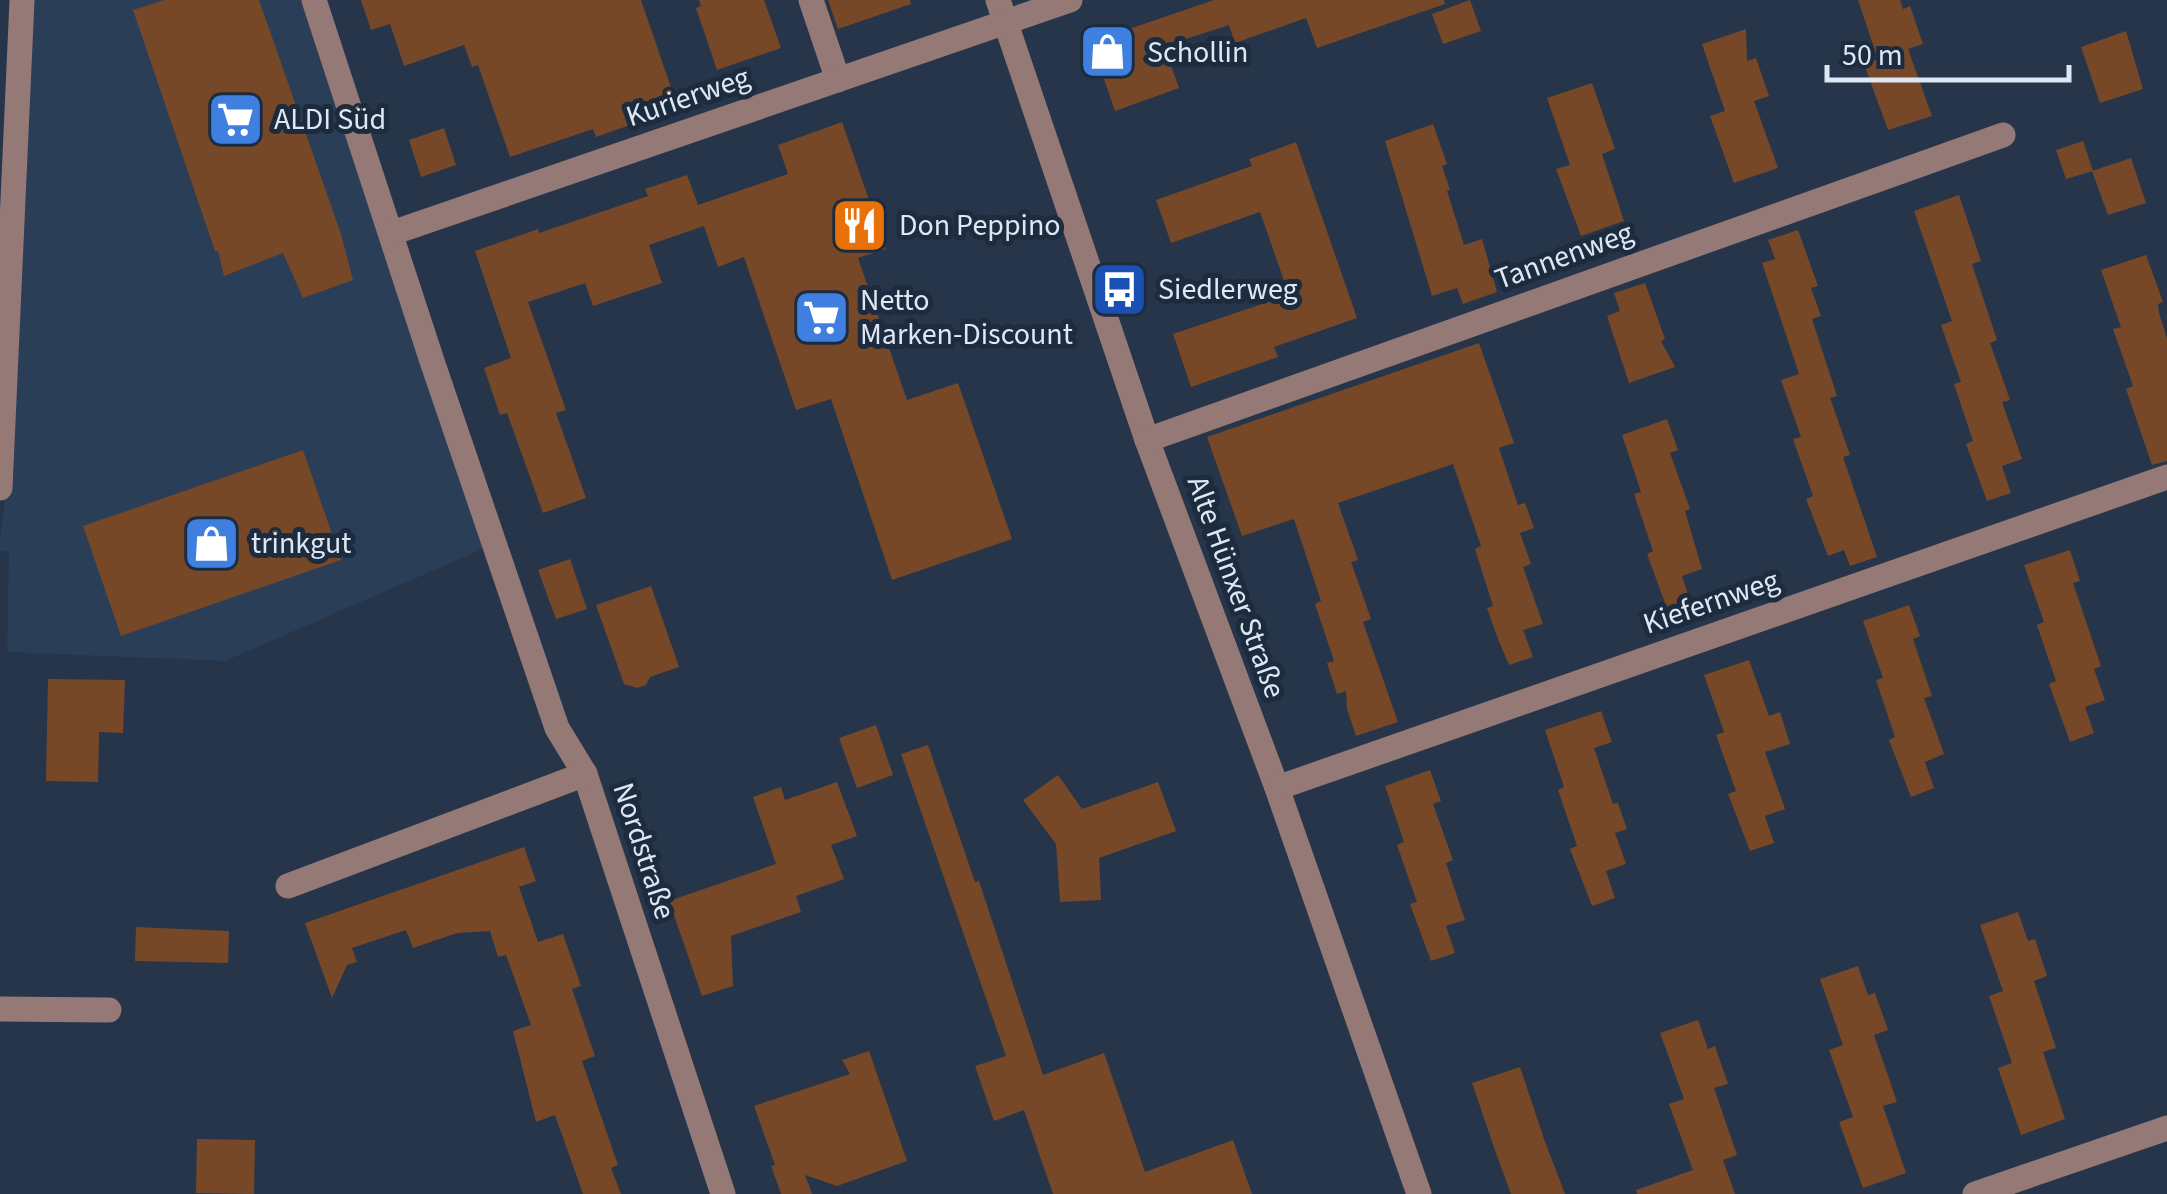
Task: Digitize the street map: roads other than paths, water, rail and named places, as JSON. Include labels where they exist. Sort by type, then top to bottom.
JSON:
[{"type":"street","points":[[0,488],[22,0]]},
{"type":"street","points":[[314,0],[557,728],[585,774]]},
{"type":"street","points":[[812,0],[838,80]]},
{"type":"street","points":[[1002,11],[1070,0]]},
{"type":"street","name":"Kurierweg","points":[[392,233],[838,80],[1002,11]]},
{"type":"street","name":"Alte Hünxer Straße","points":[[1002,11],[1147,440],[1277,788],[1419,1194]]},
{"type":"street","name":"Tannenweg","points":[[1147,440],[2003,134]]},
{"type":"street","name":"Kiefernweg","points":[[1277,788],[2167,478]]},
{"type":"street","name":"Nordstraße","points":[[288,886],[585,774],[723,1194]]},
{"type":"street","points":[[0,1009],[109,1010]]},
{"type":"street","points":[[1974,1194],[2167,1128]]},
{"type":"place","name":"Schollin","points":[[1108,52]]},
{"type":"place","name":"ALDI Süd","points":[[235,119]]},
{"type":"place","name":"Don Peppino","points":[[860,225]]},
{"type":"place","name":"Siedlerweg","points":[[1119,289]]},
{"type":"place","name":"Netto Marken-Discount","points":[[821,317]]},
{"type":"place","name":"trinkgut","points":[[212,543]]}]
